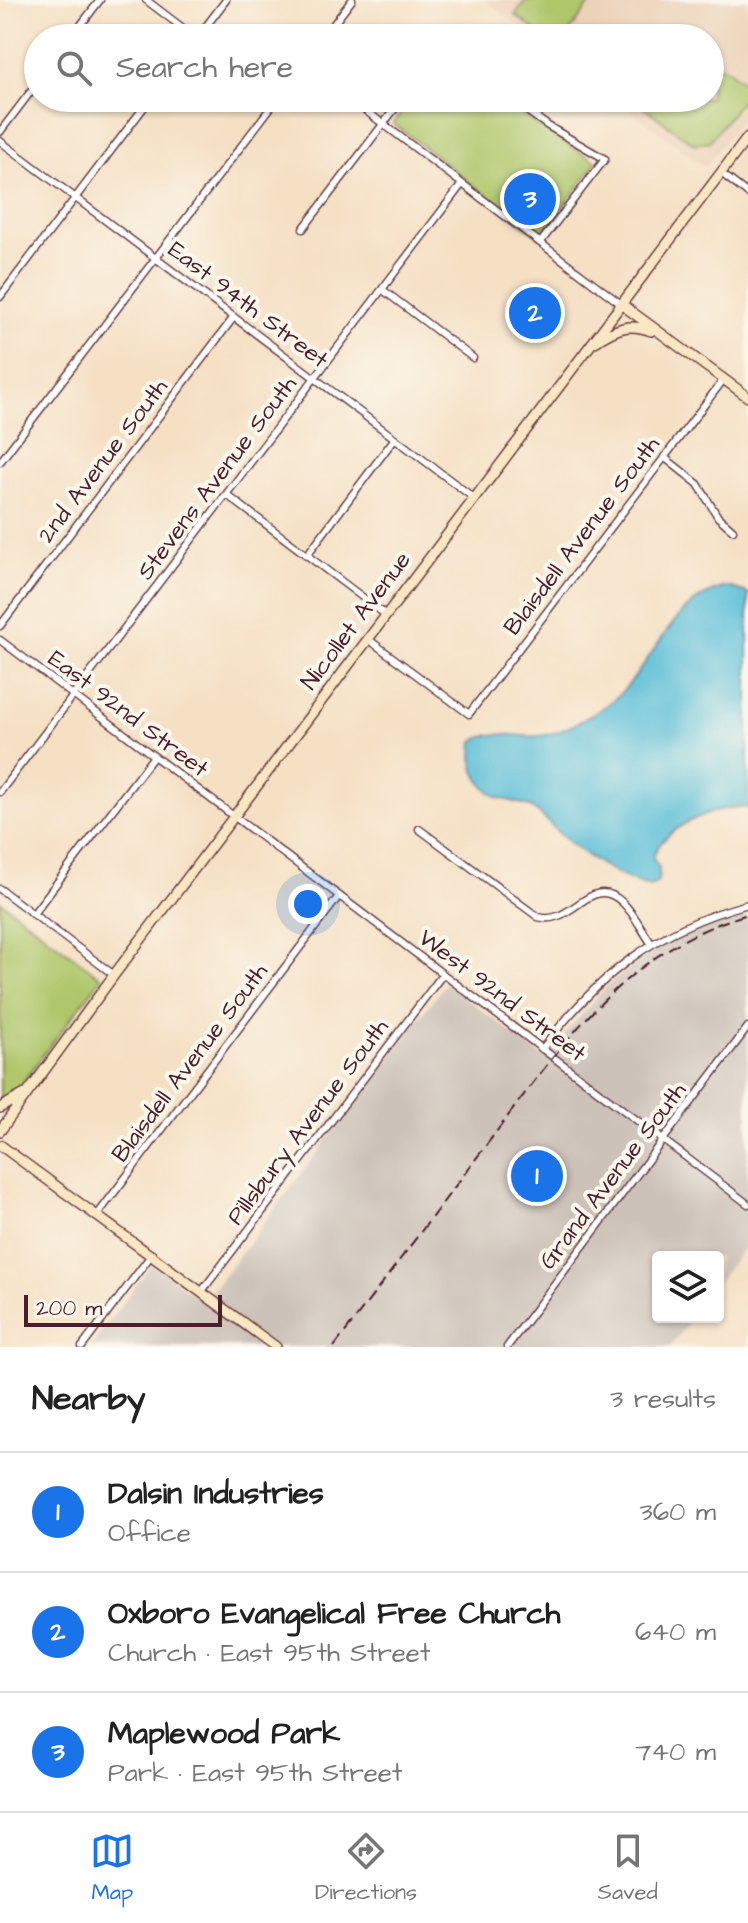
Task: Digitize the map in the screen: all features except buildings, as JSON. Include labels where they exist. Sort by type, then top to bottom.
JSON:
[{"type":"main road","name":"Nicollet Avenue","points":[[0,1131],[114,975],[748,137]]},
{"type":"main road","points":[[621,304],[748,397]]},
{"type":"main road","points":[[589,346],[615,329],[631,325],[665,336]]},
{"type":"main road","points":[[0,1108],[28,1093]]},
{"type":"main road","points":[[0,1145],[153,1253],[276,1347]]},
{"type":"street","points":[[82,24],[100,0]]},
{"type":"street","points":[[146,0],[178,24]]},
{"type":"street","points":[[207,24],[226,0]]},
{"type":"street","points":[[334,24],[352,0]]},
{"type":"street","points":[[0,132],[24,100]]},
{"type":"street","points":[[0,297],[140,112]]},
{"type":"street","points":[[0,462],[266,112]]},
{"type":"street","points":[[367,112],[621,304]]},
{"type":"street","points":[[303,229],[392,112]]},
{"type":"street","points":[[528,112],[605,159],[540,243]]},
{"type":"street","name":"East 94th Street","points":[[0,141],[474,498]]},
{"type":"street","points":[[721,173],[748,194]]},
{"type":"street","name":"Stevens Avenue South","points":[[0,792],[462,184]]},
{"type":"street","points":[[383,290],[473,358]]},
{"type":"street","name":"2nd Avenue South","points":[[0,626],[234,317]]},
{"type":"street","name":"Blaisdell Avenue South","points":[[368,639],[469,714],[724,379]]},
{"type":"street","points":[[307,555],[395,438]]},
{"type":"street","points":[[664,457],[698,484],[718,517],[733,530]]},
{"type":"street","points":[[227,495],[386,615]]},
{"type":"street","name":"East 92nd Street","points":[[0,640],[233,817]]},
{"type":"street","points":[[33,914],[154,756]]},
{"type":"street","name":"West 92nd Street","points":[[233,817],[748,1204]]},
{"type":"street","points":[[419,829],[538,917],[563,917],[589,895],[606,894],[621,901],[651,943]]},
{"type":"street","points":[[0,889],[114,975]]},
{"type":"street","name":"Blaisdell Avenue South","points":[[98,1214],[339,896]]},
{"type":"street","points":[[542,1049],[584,998],[651,943],[675,929],[748,904]]},
{"type":"street","name":"Pillsbury Avenue South","points":[[202,1291],[443,974]]},
{"type":"street","name":"Grand Avenue South","points":[[507,1347],[748,1027]]},
{"type":"street","points":[[82,1347],[153,1253]]},
{"type":"shaded area","points":[[485,0],[748,0],[748,110],[705,167],[633,112],[724,112],[724,24],[517,24]]},
{"type":"shaded area","points":[[748,917],[748,1242],[724,1274],[724,1251],[652,1251],[652,1323],[688,1323],[670,1347],[90,1347],[152,1264],[204,1302],[446,983],[544,1058],[607,986],[686,930],[719,919]]},
{"type":"green space","points":[[526,0],[584,0],[590,4],[575,24],[527,24],[515,15]]},
{"type":"green space","points":[[726,68],[748,86],[748,92],[710,141],[694,144],[650,112],[724,112]]},
{"type":"green space","points":[[402,112],[520,112],[597,162],[540,237],[393,123]]},
{"type":"green space","points":[[0,901],[102,978],[18,1088],[0,1100]]},
{"type":"water","points":[[727,587],[748,593],[748,808],[736,807],[707,814],[666,837],[653,859],[659,867],[658,882],[650,886],[638,883],[603,866],[570,843],[532,808],[498,797],[481,782],[474,767],[474,741],[498,734],[548,735],[592,715],[623,690],[690,606],[707,594]]},
{"type":"railway","points":[[334,1347],[537,1078],[595,1009],[663,952],[703,930],[748,914]]},
{"type":"place","name":"Maplewood Park","points":[[530,199]]},
{"type":"place","name":"Oxboro Evangelical Free Church","points":[[535,313]]},
{"type":"place","name":"Dalsin Industries","points":[[537,1176]]}]
